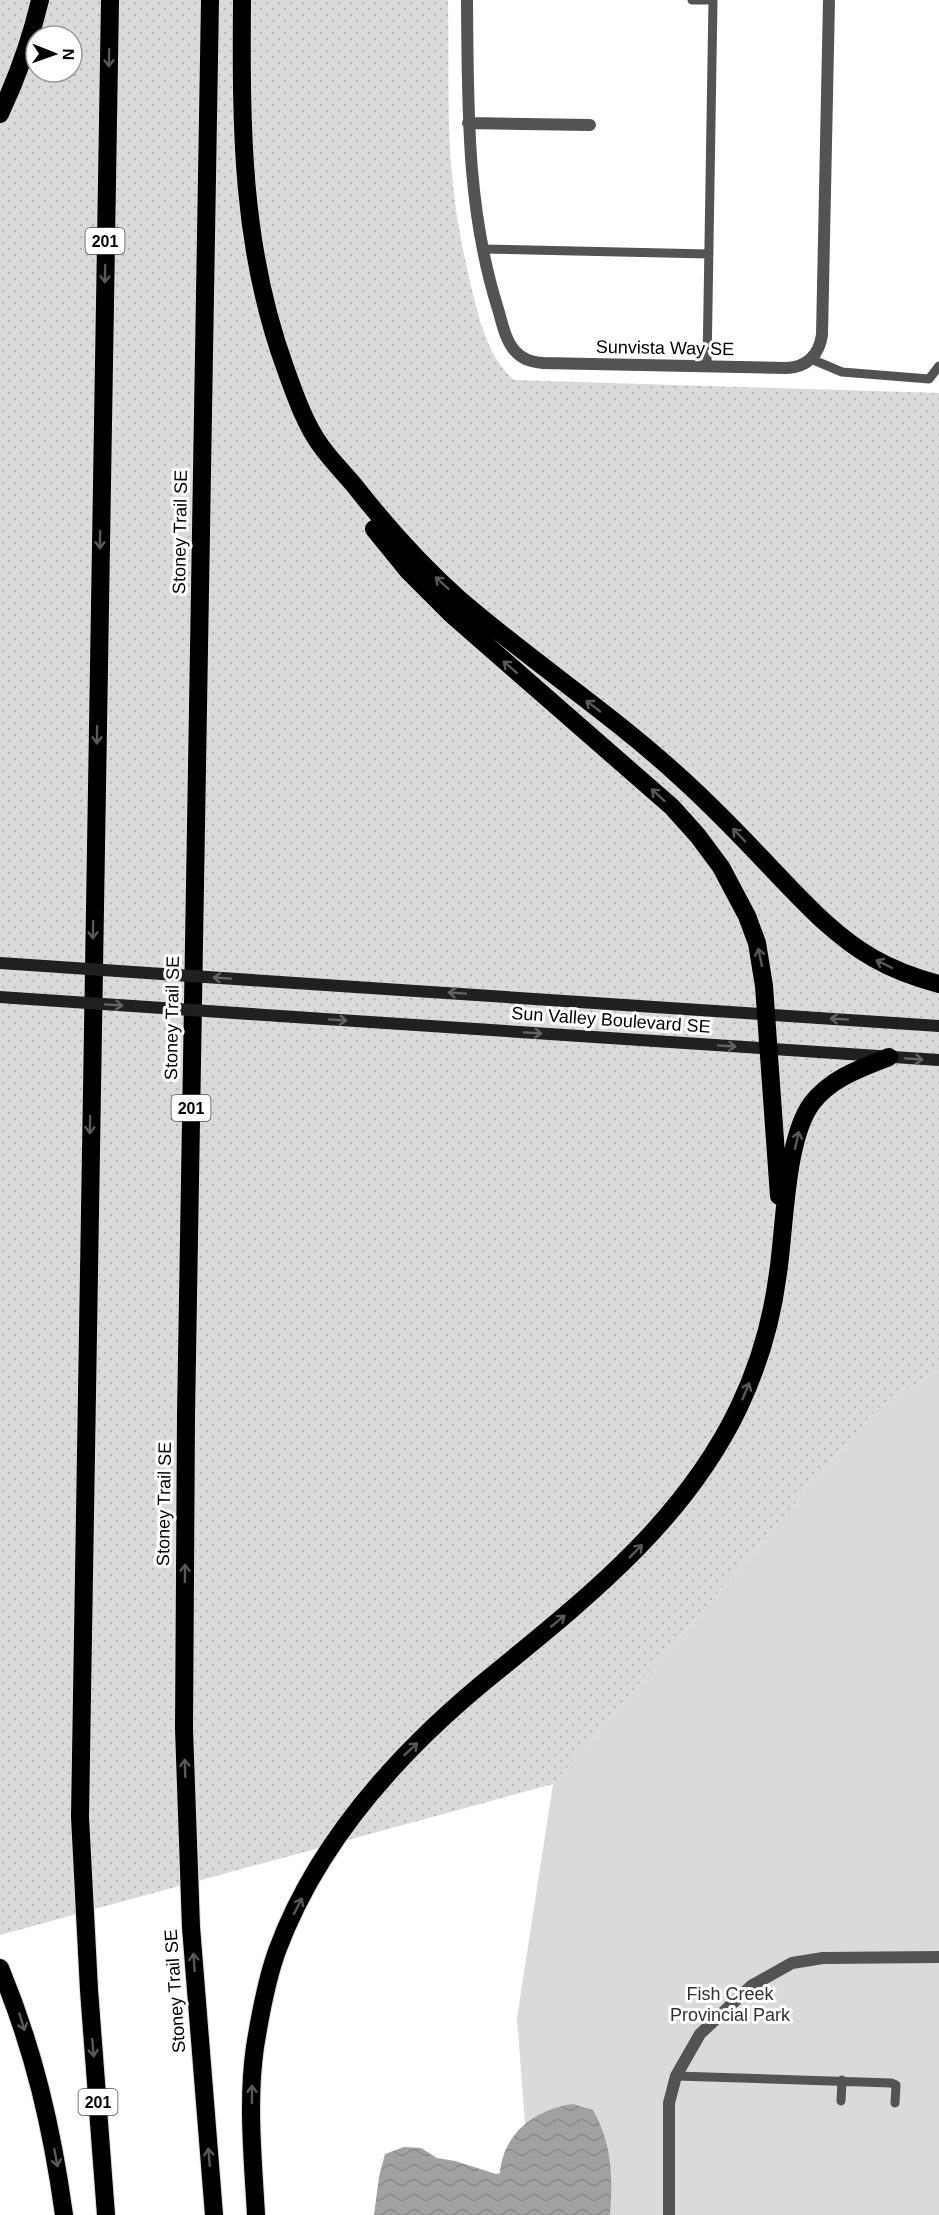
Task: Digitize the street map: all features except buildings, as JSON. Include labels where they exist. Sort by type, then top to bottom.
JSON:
[{"type":"highway","points":[[0,114],[20,65],[40,0]]},
{"type":"highway","name":"201","points":[[106,2215],[89,1990],[80,1817],[110,0]]},
{"type":"highway","name":"Stoney Trail SE","points":[[210,0],[186,1416],[184,1729],[191,1927],[214,2215]]},
{"type":"highway","points":[[242,0],[243,148],[246,196],[254,254],[278,348],[297,397],[320,445],[342,483],[376,532],[420,583],[483,643],[657,794],[706,845],[735,892],[755,936],[762,966],[782,1239]]},
{"type":"highway","points":[[320,445],[396,537],[433,575],[479,616],[667,765],[723,818],[829,926],[879,962],[917,978],[939,984]]},
{"type":"highway","points":[[256,2215],[252,2153],[252,2090],[255,2049],[277,1953],[293,1915],[318,1868],[341,1830],[405,1755],[483,1682],[610,1577],[662,1524],[691,1488],[727,1431],[753,1374],[773,1305],[796,1142],[807,1111],[820,1094],[839,1079],[890,1057]]},
{"type":"highway","points":[[0,1968],[20,2015],[44,2101],[64,2215]]},
{"type":"main road","name":"Sun Valley Boulevard SE","points":[[0,963],[939,1026]]},
{"type":"main road","name":"Sun Valley Boulevard SE","points":[[0,997],[939,1060]]},
{"type":"street","name":"Sunvista Way SE","points":[[467,0],[470,168],[482,249],[492,291],[506,335],[516,352],[531,362],[796,368],[811,359]]},
{"type":"street","points":[[811,359],[821,343],[822,335],[829,0]]},
{"type":"street","points":[[468,123],[590,125]]},
{"type":"street","points":[[669,2215],[669,2103],[676,2076],[700,2034],[751,1986],[792,1964],[823,1958],[939,1957]]},
{"type":"lane","points":[[692,0],[713,0],[707,366]]},
{"type":"lane","points":[[482,249],[709,254]]},
{"type":"lane","points":[[811,359],[842,372],[928,379],[939,366]]},
{"type":"lane","points":[[676,2076],[891,2083],[896,2085],[895,2103]]},
{"type":"lane","points":[[841,2101],[842,2080]]},
{"type":"green space","points":[[0,0],[448,0],[450,144],[452,180],[459,228],[472,290],[486,338],[498,361],[514,380],[939,393],[939,1370],[877,1409],[553,1784],[0,1935]]},
{"type":"green space","name":"Fish Creek Provincial Park","points":[[939,1370],[939,2215],[532,2215],[517,2018],[553,1784],[877,1409]]},
{"type":"water","points":[[573,2104],[593,2110],[604,2135],[611,2174],[610,2215],[374,2215],[379,2177],[385,2154],[404,2147],[421,2148],[437,2158],[455,2161],[496,2174],[500,2173],[507,2146],[524,2125],[546,2111]]}]
